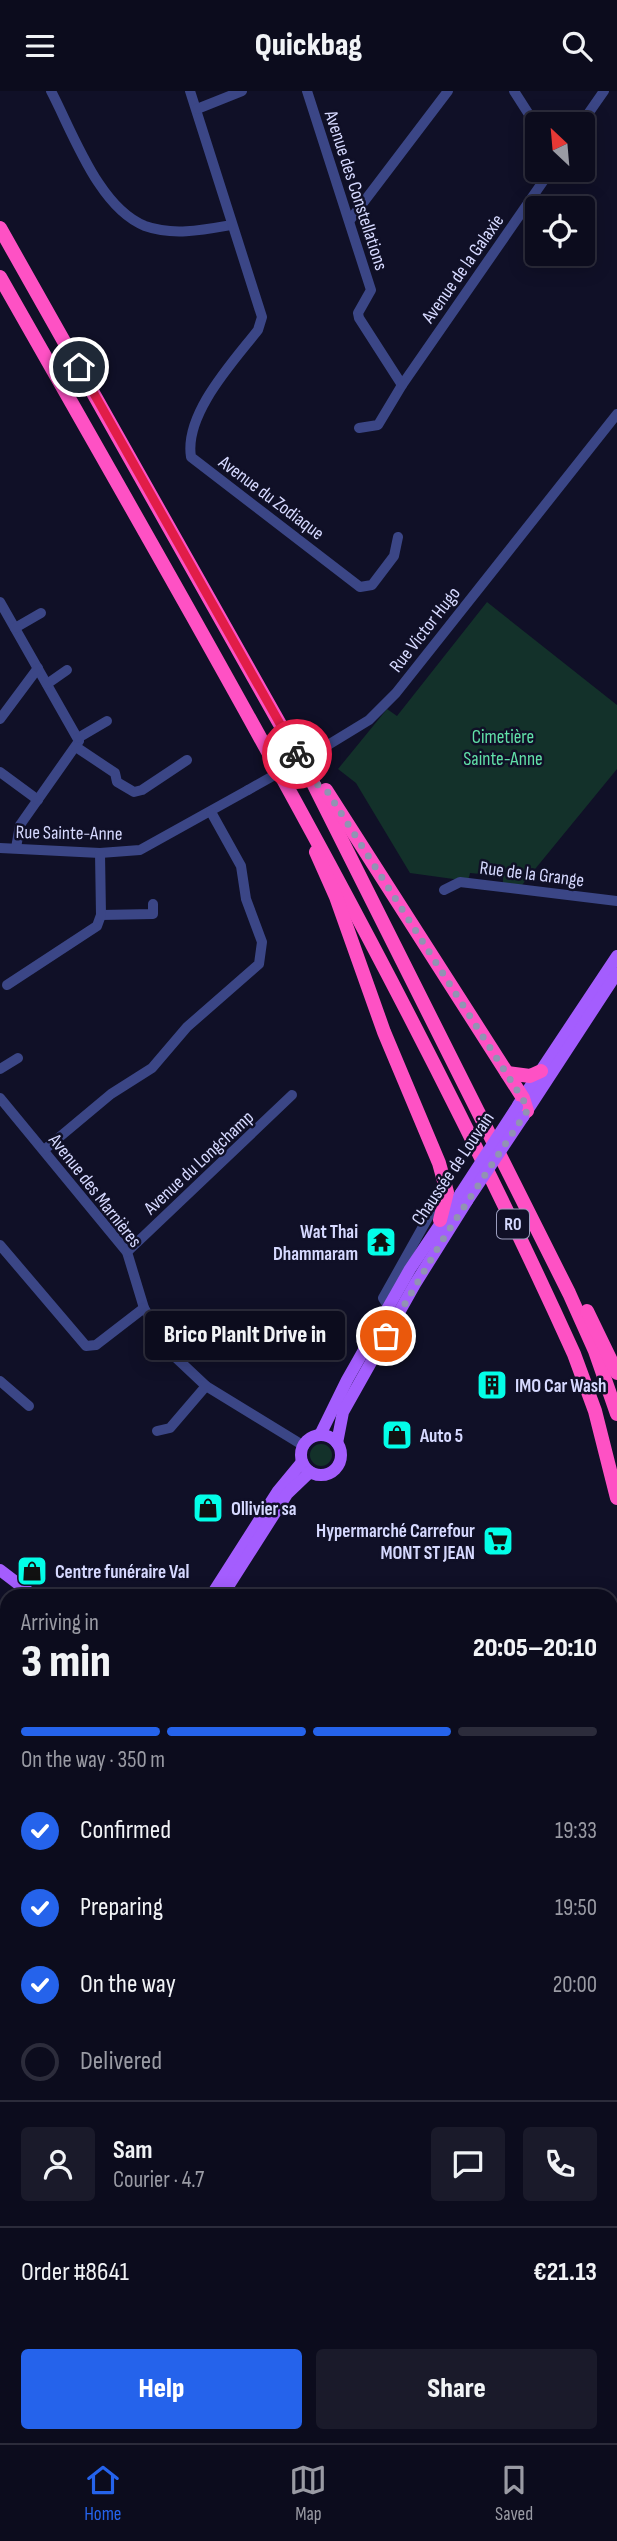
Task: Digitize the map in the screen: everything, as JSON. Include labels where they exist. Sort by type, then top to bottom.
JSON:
[{"type":"highway","name":"R0","points":[[0,228],[312,781],[569,1293],[617,1414]]},
{"type":"highway","name":"R0","points":[[0,277],[312,827],[424,1044],[560,1323],[595,1411],[617,1498]]},
{"type":"highway","points":[[312,781],[327,791],[507,1073],[522,1108]]},
{"type":"highway","points":[[312,827],[313,845],[335,897],[384,1032],[442,1173],[447,1192],[440,1220]]},
{"type":"highway","points":[[507,1073],[530,1076],[541,1071]]},
{"type":"highway","points":[[569,1293],[583,1304],[617,1373]]},
{"type":"main road","name":"Chaussée de Louvain","points":[[522,1108],[541,1071],[617,956]]},
{"type":"main road","name":"Chaussée de Louvain","points":[[337,1443],[343,1412],[464,1197],[522,1108],[617,973]]},
{"type":"main road","name":"Chaussée de Louvain","points":[[320,1435],[388,1306],[406,1264],[440,1220],[464,1197]]},
{"type":"main road","name":"Chaussée de Louvain","points":[[361,1380],[364,1365],[377,1342],[377,1336],[372,1335]]},
{"type":"main road","points":[[226,1589],[306,1467],[304,1446],[320,1435],[337,1443],[341,1459],[336,1469],[325,1475],[306,1467]]},
{"type":"main road","points":[[215,1589],[273,1499],[306,1467]]},
{"type":"main road","points":[[0,1570],[25,1589]]},
{"type":"street","points":[[51,91],[102,190],[122,213],[145,226],[171,231],[231,225]]},
{"type":"street","name":"Avenue du Zodiaque","points":[[190,91],[262,317],[258,330],[203,404],[190,449],[191,457],[360,587],[372,585],[394,556],[398,537]]},
{"type":"street","points":[[197,109],[243,91]]},
{"type":"street","name":"Avenue des Constellations","points":[[307,91],[371,290],[358,313],[359,319],[402,385]]},
{"type":"street","points":[[350,220],[449,91]]},
{"type":"street","points":[[514,91],[527,112]]},
{"type":"street","points":[[590,112],[604,91]]},
{"type":"street","name":"Avenue de la Galaxie","points":[[402,385],[543,182]]},
{"type":"street","points":[[359,428],[378,425],[402,385]]},
{"type":"street","name":"Rue Victor Hugo","points":[[211,812],[369,720],[396,693],[617,414]]},
{"type":"street","points":[[0,603],[47,684],[77,743],[115,773],[117,782],[134,792],[142,790],[187,760]]},
{"type":"street","points":[[15,628],[41,613]]},
{"type":"street","points":[[0,719],[38,668]]},
{"type":"street","points":[[47,684],[67,670]]},
{"type":"street","points":[[16,848],[17,832],[77,743],[107,721]]},
{"type":"street","points":[[0,772],[38,800]]},
{"type":"street","points":[[44,1150],[111,1094],[152,1068],[187,1027],[260,964],[262,942],[246,899],[241,866],[211,812]]},
{"type":"street","name":"Rue Sainte-Anne","points":[[0,848],[100,853],[140,850],[211,812]]},
{"type":"street","points":[[7,985],[97,926],[101,915],[100,853]]},
{"type":"street","name":"Rue de la Grange","points":[[444,890],[460,882],[617,901]]},
{"type":"street","points":[[101,915],[153,914],[153,904]]},
{"type":"street","points":[[0,1069],[18,1058]]},
{"type":"street","name":"Avenue du Longchamp","points":[[127,1252],[292,1095]]},
{"type":"street","name":"Avenue des Marnières","points":[[0,1098],[127,1252],[144,1308],[163,1343],[206,1386],[304,1446]]},
{"type":"street","points":[[415,1284],[406,1264],[439,1198]]},
{"type":"street","points":[[0,1245],[86,1346],[96,1345],[144,1308]]},
{"type":"street","points":[[0,1381],[29,1406]]},
{"type":"street","points":[[157,1431],[170,1427],[206,1386]]},
{"type":"green space","name":"Cimetière Sainte-Anne","points":[[487,602],[617,705],[617,769],[522,885],[503,883],[503,876],[470,873],[468,881],[410,873],[356,783],[338,769],[387,709],[397,716]]},
{"type":"green space","points":[[321,1444],[329,1447],[332,1455],[329,1463],[321,1466],[313,1463],[310,1455],[313,1447]]},
{"type":"way so far","points":[[297,754],[312,781],[327,791],[527,1106],[527,1111],[445,1236],[386,1336]]},
{"type":"place","name":"Wat Thai Dhammaram","points":[[381,1242]]},
{"type":"place","name":"Brico PlanIt Drive in","points":[[386,1336]]},
{"type":"place","name":"IMO Car Wash","points":[[492,1385]]},
{"type":"place","name":"Auto 5","points":[[397,1435]]},
{"type":"place","name":"Ollivier sa","points":[[208,1508]]},
{"type":"place","name":"Hypermarché Carrefour MONT ST JEAN","points":[[498,1541]]},
{"type":"place","name":"Centre funéraire Val","points":[[32,1571]]},
{"type":"route","points":[[79,367],[297,754]]}]
